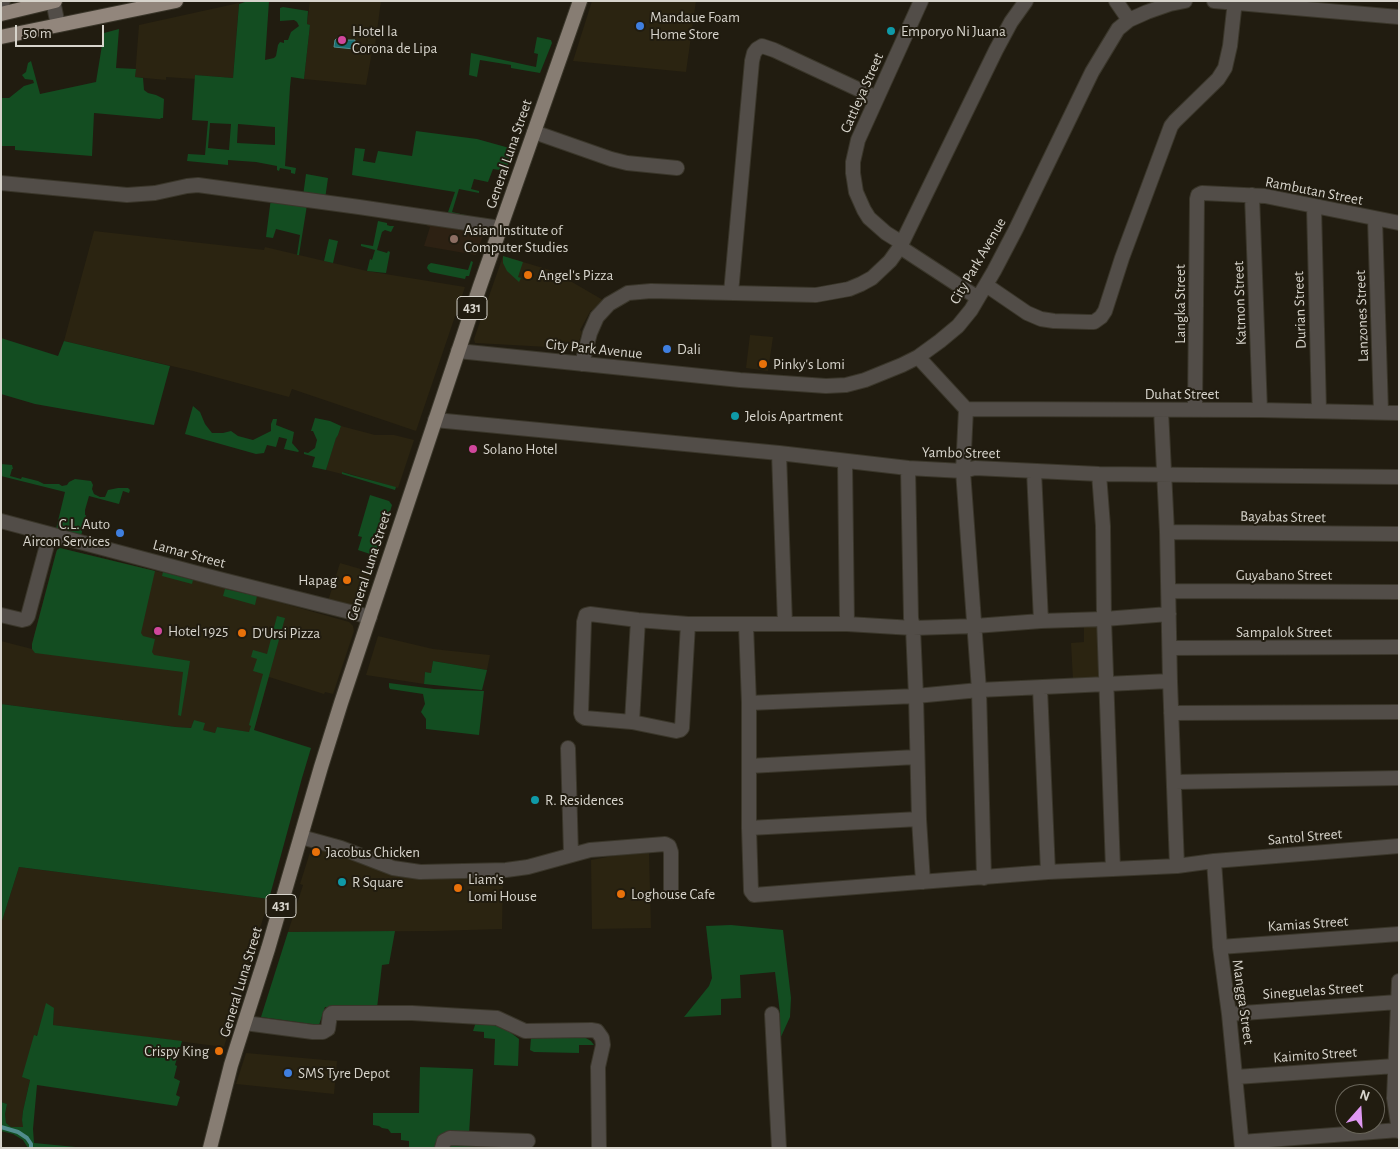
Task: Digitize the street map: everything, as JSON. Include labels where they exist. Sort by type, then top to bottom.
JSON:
[{"type":"highway","points":[[1,14],[54,1]]},
{"type":"highway","points":[[1,37],[176,1]]},
{"type":"main road","name":"General Luna Street","points":[[210,1148],[230,1072],[326,752],[458,351],[580,1]]},
{"type":"street","points":[[54,1],[58,25]]},
{"type":"street","points":[[582,364],[590,333],[597,317],[609,304],[628,293],[643,291],[816,295],[849,289],[872,278],[890,261],[901,245],[996,50],[1011,22],[1026,1]]},
{"type":"street","points":[[1116,1],[1129,20]]},
{"type":"street","name":"City Park Avenue","points":[[458,351],[740,380],[826,386],[846,385],[884,374],[918,357],[940,341],[958,326],[971,310],[1028,206],[1092,72],[1118,29],[1129,20],[1148,12],[1185,1]]},
{"type":"street","points":[[1214,1],[1399,17]]},
{"type":"street","name":"Cattleya Street","points":[[919,2],[854,152],[853,174],[856,192],[864,210],[886,233],[978,298]]},
{"type":"street","points":[[986,285],[1027,313],[1041,319],[1094,322],[1101,317],[1171,126],[1218,79],[1224,68],[1230,46],[1235,2]]},
{"type":"street","points":[[731,293],[752,61],[757,48],[762,46],[774,50],[877,98]]},
{"type":"street","points":[[534,132],[611,159],[627,163],[677,168]]},
{"type":"street","points":[[1,183],[127,195],[167,192],[198,185],[359,206],[500,228]]},
{"type":"street","name":"Rambutan Street","points":[[1196,199],[1202,193],[1277,198],[1399,223]]},
{"type":"street","name":"Katmon Street","points":[[1252,196],[1260,410]]},
{"type":"street","name":"Langka Street","points":[[1195,410],[1196,199]]},
{"type":"street","name":"Durian Street","points":[[1314,207],[1320,411]]},
{"type":"street","name":"Lanzones Street","points":[[1375,219],[1381,412]]},
{"type":"street","points":[[918,357],[966,409],[963,471],[979,690],[984,878]]},
{"type":"street","name":"Duhat Street","points":[[966,409],[1260,410],[1399,413]]},
{"type":"street","points":[[1161,410],[1167,532],[1177,866]]},
{"type":"street","points":[[435,420],[779,453],[908,468]]},
{"type":"street","points":[[779,453],[785,624]]},
{"type":"street","points":[[845,462],[847,624]]},
{"type":"street","name":"Yambo Street","points":[[923,882],[916,756],[913,628],[911,618],[908,468],[963,471],[975,468],[1099,474],[1399,477]]},
{"type":"street","points":[[1034,472],[1041,621]]},
{"type":"street","points":[[1099,474],[1103,526],[1104,619],[1113,869]]},
{"type":"street","name":"Lamar Street","points":[[1,521],[370,617]]},
{"type":"street","name":"Bayabas Street","points":[[1167,532],[1399,534]]},
{"type":"street","points":[[1,615],[22,620],[28,616],[50,534]]},
{"type":"street","name":"Guyabano Street","points":[[1169,591],[1399,592]]},
{"type":"street","points":[[688,624],[682,728],[680,730],[676,731],[632,722],[585,718],[582,716],[584,622],[586,615],[590,614],[688,624],[847,624],[913,628],[1169,614]]},
{"type":"street","points":[[632,722],[638,620]]},
{"type":"street","points":[[746,625],[749,703],[749,828],[919,820]]},
{"type":"street","name":"Sampalok Street","points":[[1170,648],[1399,647]]},
{"type":"street","points":[[749,703],[916,696],[979,690],[1170,681]]},
{"type":"street","points":[[1040,688],[1048,872]]},
{"type":"street","points":[[1171,713],[1399,712]]},
{"type":"street","points":[[568,748],[571,854]]},
{"type":"street","points":[[749,766],[916,756]]},
{"type":"street","points":[[1175,782],[1399,778]]},
{"type":"street","name":"Santol Street","points":[[749,828],[751,891],[754,895],[1048,872],[1177,866],[1214,861],[1399,846]]},
{"type":"street","points":[[301,837],[341,848],[385,866],[410,872],[506,870],[528,867],[590,850],[664,844],[669,846],[671,852],[671,893]]},
{"type":"street","name":"Mangga Street","points":[[1214,861],[1220,947],[1229,1014],[1242,1145]]},
{"type":"street","name":"Kamias Street","points":[[1220,947],[1399,934]]},
{"type":"street","points":[[1242,1145],[1399,1130],[1394,1098],[1399,981]]},
{"type":"street","name":"Sineguelas Street","points":[[1229,1014],[1398,1002]]},
{"type":"street","points":[[245,1023],[324,1032],[328,1029],[332,1013],[412,1013],[497,1018],[525,1030],[597,1031],[602,1038],[603,1045],[598,1067],[599,1148]]},
{"type":"street","points":[[772,1014],[779,1148]]},
{"type":"street","name":"Kaimito Street","points":[[1236,1077],[1396,1066]]},
{"type":"street","points":[[442,1148],[444,1141],[450,1138],[528,1141]]},
{"type":"shaded area","name":"Hotel la Corona de Lipa","points":[[310,1],[381,1],[374,52],[372,52],[366,85],[304,79],[310,25],[307,24]]},
{"type":"shaded area","name":"Mandaue Foam Home Store","points":[[592,1],[696,1],[686,72],[573,61]]},
{"type":"shaded area","points":[[239,3],[233,78],[195,75],[195,79],[166,77],[166,80],[135,77],[139,25]]},
{"type":"shaded area","name":"Asian Institute of Computer Studies","points":[[428,222],[484,233],[476,255],[424,246],[430,227],[427,226]]},
{"type":"shaded area","points":[[94,231],[264,250],[265,247],[367,271],[465,287],[416,431],[292,389],[289,397],[193,371],[64,341]]},
{"type":"shaded area","points":[[503,256],[553,271],[603,300],[591,310],[580,330],[582,332],[576,351],[567,348],[475,343],[474,339]]},
{"type":"shaded area","points":[[750,335],[773,337],[768,371],[746,368]]},
{"type":"shaded area","points":[[341,426],[375,435],[394,435],[414,440],[398,488],[343,472],[342,474],[326,470]]},
{"type":"shaded area","name":"Hotel 1925","points":[[60,548],[193,580],[349,622],[353,626],[354,631],[333,694],[325,692],[324,694],[269,677],[253,733],[217,727],[215,733],[202,730],[194,720],[191,728],[176,727],[1,704],[1,641],[32,649],[56,553]]},
{"type":"shaded area","name":"Hapag","points":[[340,563],[371,572],[358,609],[328,601]]},
{"type":"shaded area","points":[[1084,625],[1097,626],[1099,628],[1101,675],[1097,679],[1073,680],[1071,643],[1084,642]]},
{"type":"shaded area","points":[[378,636],[433,649],[490,655],[487,670],[433,661],[431,673],[425,672],[424,684],[366,675]]},
{"type":"shaded area","points":[[312,846],[402,876],[438,879],[503,878],[502,929],[288,932],[303,885],[300,884]]},
{"type":"shaded area","name":"Loghouse Cafe","points":[[649,853],[651,928],[592,929],[591,860],[618,855]]},
{"type":"shaded area","points":[[19,867],[269,899],[224,1047],[53,1025],[54,1008],[36,1036],[23,1077],[30,1080],[23,1111],[22,1120],[24,1127],[11,1127],[6,1123],[7,1104],[1,1102],[1,924]]},
{"type":"shaded area","name":"SMS Tyre Depot","points":[[246,1053],[337,1061],[334,1094],[236,1084]]},
{"type":"green space","points":[[248,1],[269,1],[265,60],[276,56],[280,42],[284,43],[284,40],[288,40],[291,32],[299,26],[294,20],[280,21],[280,8],[308,11],[307,24],[310,25],[304,79],[291,77],[290,87],[285,166],[296,168],[295,174],[291,173],[291,170],[280,168],[279,171],[277,166],[256,162],[228,160],[228,165],[187,161],[188,154],[205,155],[208,121],[192,120],[195,75],[233,78],[239,4]],"holes":[[[210,123],[231,124],[229,150],[208,148]],[[238,124],[275,127],[275,145],[237,143]]]},
{"type":"green space","points":[[119,29],[116,68],[136,69],[135,77],[143,78],[144,90],[164,99],[163,118],[94,113],[92,156],[15,150],[15,146],[1,146],[1,98],[9,98],[24,86],[34,83],[33,80],[25,79],[22,75],[26,72],[28,63],[31,61],[40,94],[96,82],[104,33]]},
{"type":"green space","points":[[537,37],[551,40],[552,43],[540,73],[511,68],[511,65],[480,60],[477,77],[469,75],[471,53],[536,67],[538,54],[534,53]]},
{"type":"green space","points":[[416,131],[477,139],[513,149],[506,171],[493,169],[488,182],[474,179],[471,189],[479,191],[479,193],[459,189],[452,212],[487,220],[446,218],[455,192],[352,175],[355,148],[365,149],[363,161],[375,163],[378,151],[412,156]]},
{"type":"green space","points":[[306,174],[328,178],[325,199],[303,196]]},
{"type":"green space","points":[[271,198],[307,205],[299,255],[297,255],[300,235],[276,229],[273,238],[266,237]]},
{"type":"green space","points":[[378,221],[394,226],[391,232],[385,230],[382,232],[377,250],[390,252],[386,273],[367,271],[375,250],[361,246],[361,244],[373,246]]},
{"type":"green space","points":[[329,239],[338,241],[333,263],[324,261]]},
{"type":"green space","points":[[503,256],[523,262],[518,277],[521,278],[519,282],[507,271],[503,263]]},
{"type":"green space","points":[[471,261],[473,262],[469,276],[466,276],[465,279],[430,272],[427,268],[431,263],[468,270]]},
{"type":"green space","points":[[1,338],[58,356],[64,341],[170,366],[154,425],[35,404],[1,394]]},
{"type":"green space","points":[[193,406],[200,412],[205,424],[212,433],[231,431],[238,436],[253,440],[271,431],[273,419],[277,419],[276,425],[294,432],[292,443],[299,451],[284,449],[287,439],[279,437],[276,447],[267,445],[264,453],[256,454],[185,434]]},
{"type":"green space","points":[[315,418],[330,421],[341,426],[326,470],[312,467],[315,457],[304,454],[304,452],[308,453],[315,448],[317,440],[313,431],[311,431]]},
{"type":"green space","points":[[1,464],[12,465],[13,469],[10,476],[21,479],[22,477],[44,484],[59,484],[62,486],[75,479],[91,481],[94,494],[100,497],[105,497],[108,490],[128,488],[130,490],[129,493],[123,491],[119,504],[89,496],[81,536],[56,529],[65,492],[1,476]]},
{"type":"green space","points":[[342,472],[396,487],[395,490],[342,474]]},
{"type":"green space","points":[[370,495],[389,501],[392,505],[372,571],[366,569],[370,554],[358,550],[362,537],[358,536]]},
{"type":"green space","points":[[60,548],[155,571],[141,633],[143,636],[155,639],[152,652],[154,655],[190,661],[181,716],[178,715],[183,672],[35,653],[32,649],[56,553]]},
{"type":"green space","points":[[163,572],[193,580],[192,584],[162,576]]},
{"type":"green space","points":[[225,589],[257,596],[255,605],[223,596]]},
{"type":"green space","points":[[277,616],[285,618],[254,730],[311,748],[269,899],[19,867],[1,924],[1,704],[176,727],[191,728],[194,720],[205,723],[203,730],[215,733],[217,727],[249,732],[251,726],[249,725],[263,674],[253,671],[257,659],[251,657],[253,650],[267,654]]},
{"type":"green space","points":[[433,661],[487,670],[482,690],[424,684],[425,672],[431,673]]},
{"type":"green space","points":[[389,683],[434,689],[484,691],[479,735],[426,729],[426,719],[421,712],[425,704],[423,694],[390,689]]},
{"type":"green space","points":[[731,925],[783,930],[791,998],[790,1017],[780,1039],[780,1013],[775,972],[740,975],[741,998],[721,999],[721,1015],[684,1017],[709,986],[712,978],[706,926]]},
{"type":"green space","points":[[395,931],[389,964],[382,965],[377,1008],[325,1007],[319,1025],[261,1017],[288,932]]},
{"type":"green space","points":[[46,1003],[54,1008],[53,1025],[182,1041],[175,1065],[177,1066],[174,1078],[180,1081],[176,1095],[180,1097],[177,1106],[37,1085],[33,1129],[34,1143],[86,1148],[28,1148],[23,1140],[13,1134],[1,1131],[1,1102],[7,1104],[6,1123],[11,1127],[23,1127],[23,1111],[30,1080],[22,1077],[34,1035],[37,1036]]},
{"type":"green space","points":[[476,1022],[492,1023],[506,1029],[519,1039],[518,1066],[494,1065],[495,1039],[484,1038],[484,1032],[473,1031]]},
{"type":"green space","points":[[584,1037],[594,1045],[579,1045],[579,1053],[534,1052],[530,1050],[531,1038]]},
{"type":"green space","points":[[420,1067],[473,1069],[469,1134],[441,1134],[437,1141],[438,1148],[409,1148],[409,1141],[401,1140],[401,1133],[391,1133],[388,1129],[373,1125],[373,1113],[419,1113]]},
{"type":"green space","points":[[453,1145],[517,1147],[517,1148],[447,1148]]},
{"type":"water","points":[[338,37],[355,40],[354,49],[334,47],[335,40]]},
{"type":"waterway","points":[[1,1127],[18,1132],[27,1138],[31,1148]]},
{"type":"place","name":"Mandaue Foam Home Store","points":[[640,26]]},
{"type":"place","name":"Emporyo Ni Juana","points":[[891,31]]},
{"type":"place","name":"Hotel la Corona de Lipa","points":[[342,40]]},
{"type":"place","name":"Asian Institute of Computer Studies","points":[[454,239]]},
{"type":"place","name":"Angel's Pizza","points":[[528,275]]},
{"type":"place","name":"Dali","points":[[667,349]]},
{"type":"place","name":"Pinky's Lomi","points":[[763,364]]},
{"type":"place","name":"Jelois Apartment","points":[[735,416]]},
{"type":"place","name":"Solano Hotel","points":[[473,449]]},
{"type":"place","name":"C.L. Auto Aircon Services","points":[[120,533]]},
{"type":"place","name":"Hapag","points":[[347,580]]},
{"type":"place","name":"Hotel 1925","points":[[158,631]]},
{"type":"place","name":"D'Ursi Pizza","points":[[242,633]]},
{"type":"place","name":"R. Residences","points":[[535,800]]},
{"type":"place","name":"Jacobus Chicken","points":[[316,852]]},
{"type":"place","name":"R Square","points":[[342,882]]},
{"type":"place","name":"Liam's Lomi House","points":[[458,888]]},
{"type":"place","name":"Loghouse Cafe","points":[[621,894]]},
{"type":"place","name":"Crispy King","points":[[219,1051]]},
{"type":"place","name":"SMS Tyre Depot","points":[[288,1073]]}]
